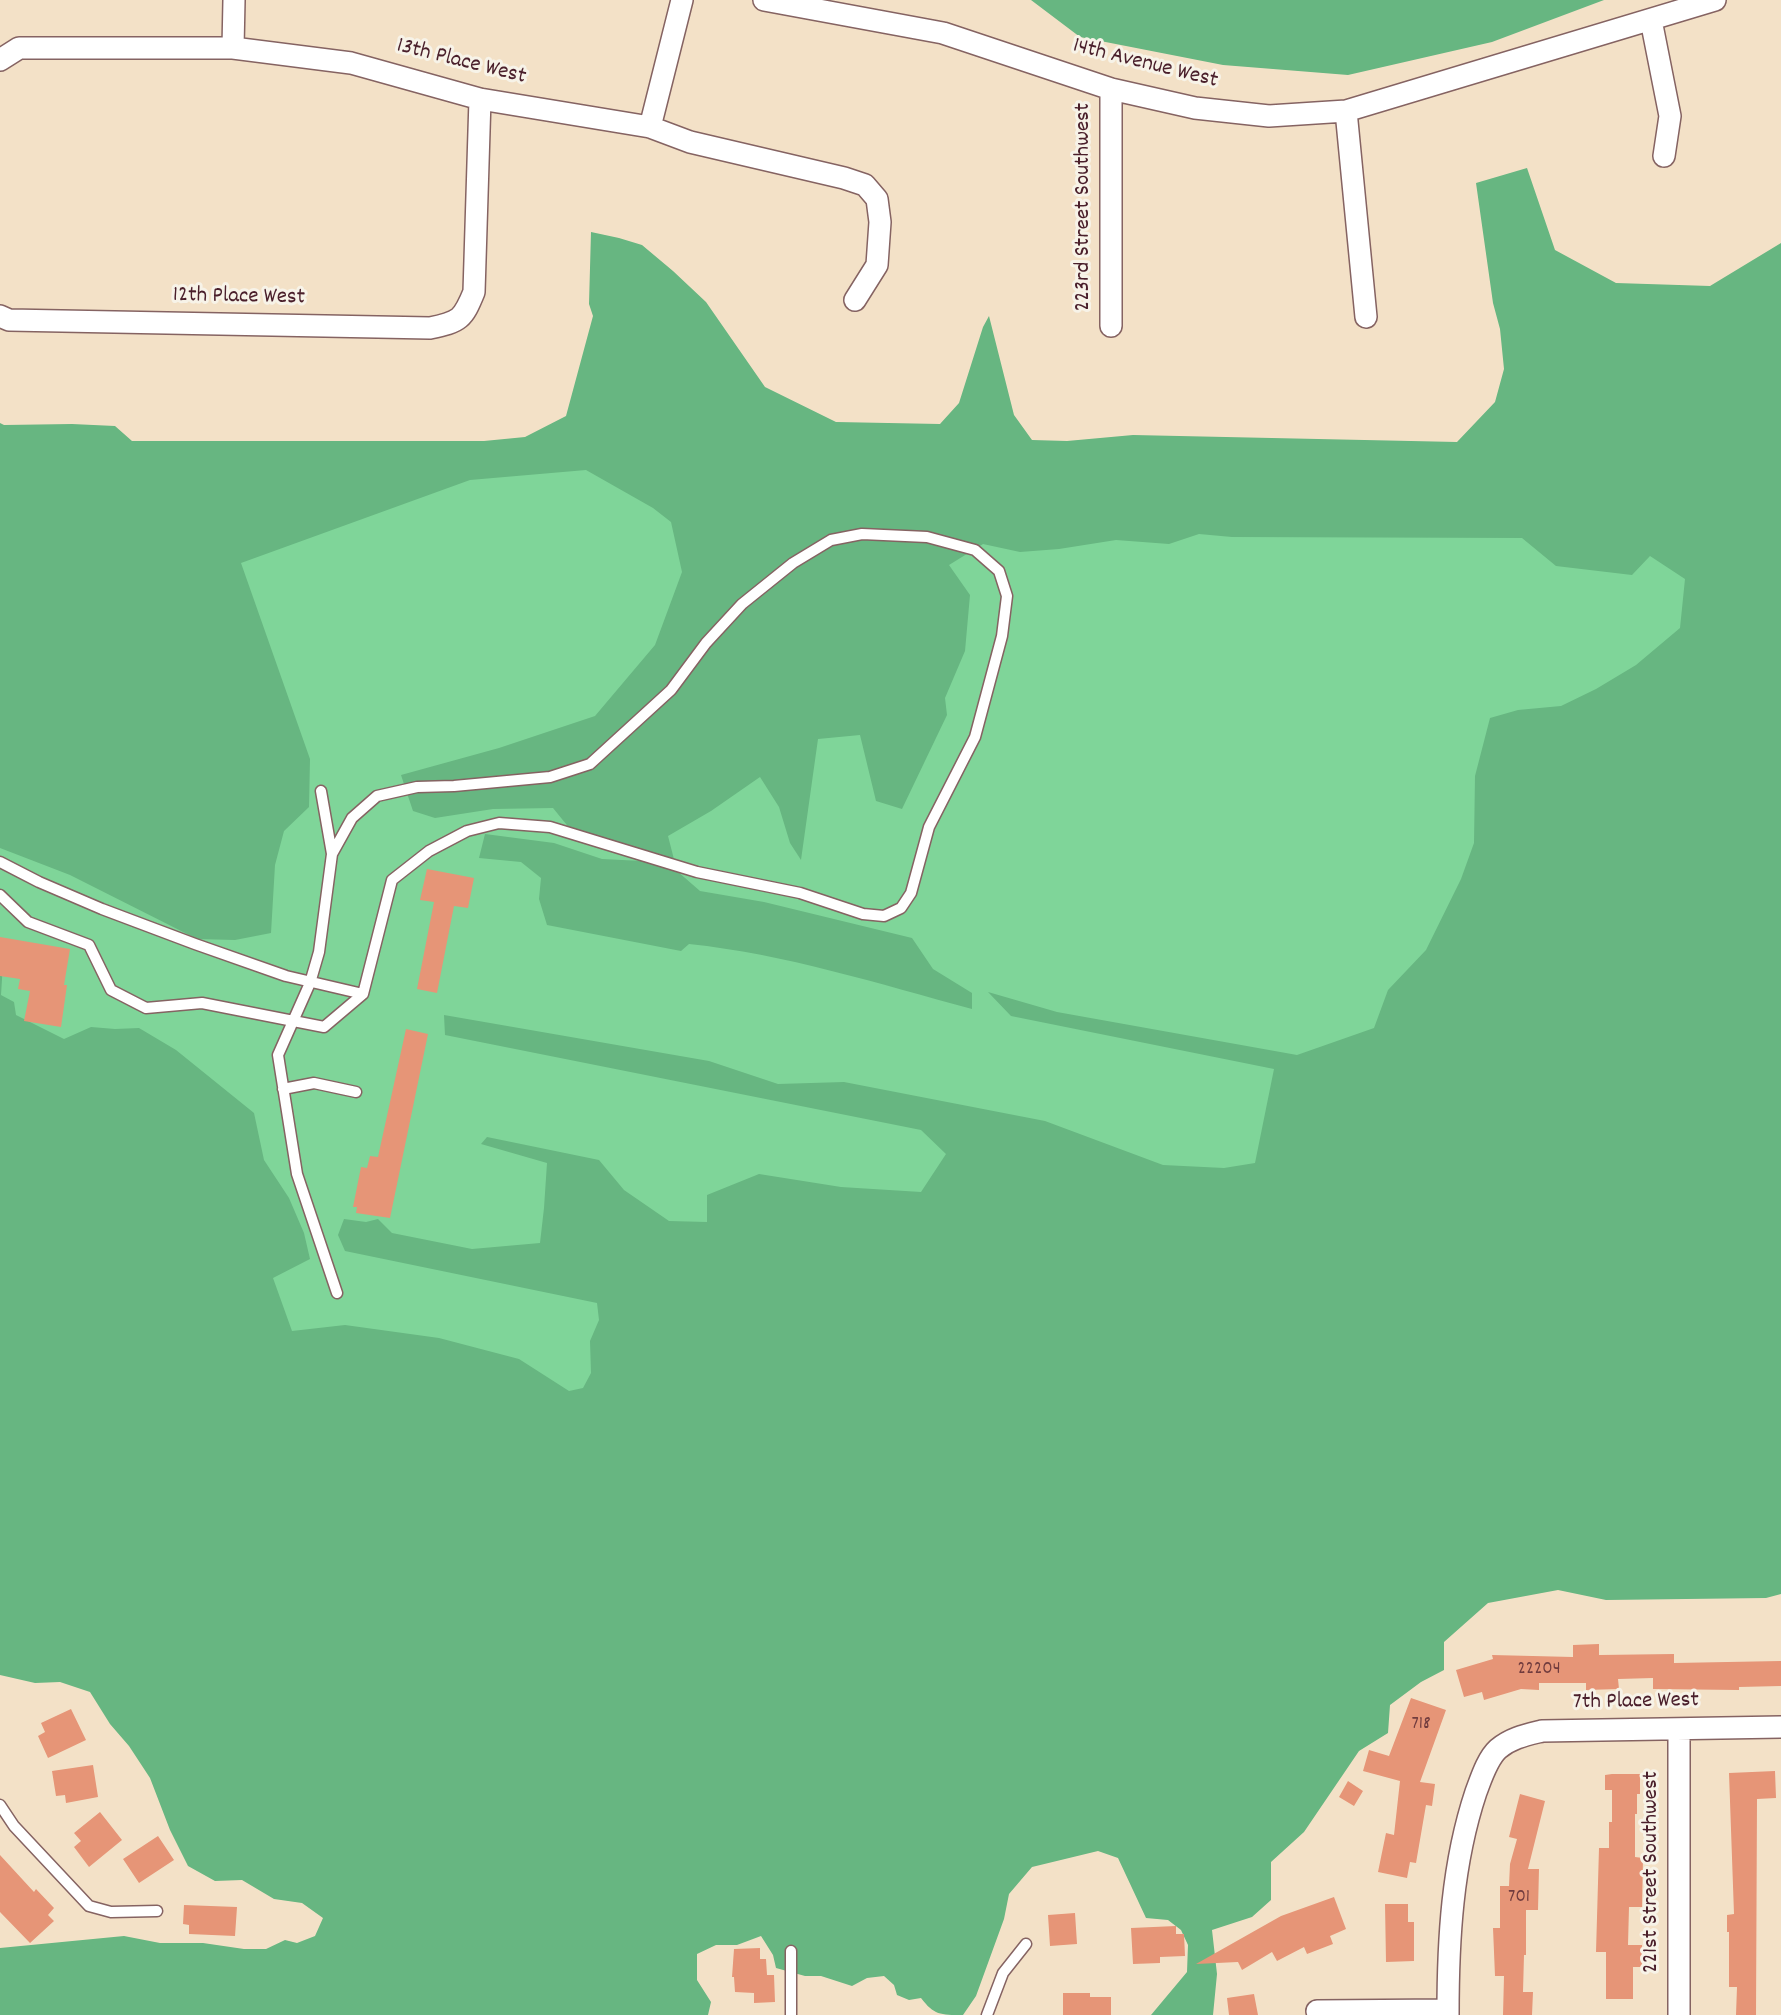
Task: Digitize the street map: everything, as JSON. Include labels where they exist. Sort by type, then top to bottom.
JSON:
[{"type":"street","points":[[233,48],[234,0]]},
{"type":"street","points":[[650,127],[682,0]]},
{"type":"street","name":"14th Avenue West","points":[[764,0],[943,33],[1111,89],[1195,108],[1269,116],[1346,111],[1715,0]]},
{"type":"street","points":[[1651,20],[1670,116],[1664,156]]},
{"type":"street","name":"13th Place West","points":[[0,60],[19,48],[233,48],[351,63],[480,99],[650,127],[690,142],[844,178],[865,185],[877,199],[880,222],[877,265],[855,300]]},
{"type":"street","name":"223rd Street Southwest","points":[[1111,89],[1111,326]]},
{"type":"street","name":"12th Place West","points":[[4,318],[430,328],[449,324],[465,314],[474,292],[480,99]]},
{"type":"street","points":[[1346,111],[1366,317]]},
{"type":"street","name":"7th Place West","points":[[1448,2013],[1452,1900],[1459,1861],[1467,1821],[1481,1777],[1496,1750],[1518,1736],[1542,1731],[1781,1727]]},
{"type":"street","name":"221st Street Southwest","points":[[1679,1729],[1679,2015]]},
{"type":"street","points":[[1317,2011],[1448,2013]]},
{"type":"lane","points":[[0,895],[28,922],[89,945],[111,990],[146,1008],[202,1003],[324,1027],[363,994],[392,880],[439,846],[467,831],[499,823],[550,827],[697,872],[800,893],[863,915],[884,916],[901,908],[911,893],[929,827],[975,737],[1002,636],[1007,596],[999,571],[975,550],[927,537],[862,534],[831,540],[793,563],[741,604],[706,643],[671,690],[590,764],[550,776],[417,787],[377,796],[352,818],[332,854]]},
{"type":"lane","points":[[321,791],[332,854],[319,952],[310,983],[278,1055],[297,1174],[337,1293]]},
{"type":"lane","points":[[0,862],[102,909],[286,976],[363,994]]},
{"type":"lane","points":[[283,1089],[314,1083],[356,1092]]},
{"type":"lane","points":[[0,1805],[14,1826],[89,1906],[111,1912],[157,1910]]},
{"type":"lane","points":[[987,2015],[1003,1973],[1026,1944]]},
{"type":"lane","points":[[790,2015],[791,1951]]},
{"type":"green space","points":[[1031,0],[1604,0],[1492,42],[1348,75],[1223,65],[1080,37]]},
{"type":"green space","points":[[1527,168],[1555,250],[1616,283],[1710,286],[1781,243],[1781,1594],[1766,1598],[1606,1600],[1558,1590],[1488,1603],[1444,1642],[1444,1670],[1421,1682],[1390,1705],[1388,1733],[1359,1751],[1304,1832],[1271,1862],[1271,1900],[1252,1917],[1212,1930],[1217,1974],[1213,2015],[1151,2015],[1187,1972],[1188,1945],[1181,1930],[1168,1920],[1146,1918],[1118,1858],[1098,1851],[1032,1867],[1009,1894],[1004,1919],[976,1996],[963,2015],[938,2013],[921,1998],[909,2000],[897,1995],[894,1985],[884,1976],[867,1978],[852,1986],[821,1976],[805,1976],[776,1968],[773,1955],[761,1936],[737,1945],[716,1945],[697,1954],[697,1980],[711,2002],[708,2015],[0,2015],[0,1948],[124,1936],[160,1943],[203,1943],[266,1949],[285,1940],[297,1943],[315,1936],[323,1918],[302,1903],[274,1899],[242,1880],[215,1881],[188,1866],[170,1830],[150,1778],[90,1692],[60,1682],[35,1683],[0,1675],[0,959],[3,963],[1,995],[14,1002],[16,1015],[64,1039],[91,1027],[139,1028],[176,1050],[254,1113],[264,1160],[289,1198],[304,1233],[310,1259],[273,1278],[292,1331],[345,1325],[439,1338],[519,1359],[569,1391],[583,1388],[591,1373],[590,1341],[599,1320],[597,1303],[345,1251],[338,1235],[344,1219],[366,1222],[378,1219],[392,1233],[472,1249],[540,1243],[547,1163],[481,1144],[487,1137],[599,1160],[624,1190],[669,1221],[707,1222],[707,1195],[759,1174],[841,1187],[921,1192],[946,1154],[921,1130],[445,1035],[444,1015],[709,1061],[778,1084],[844,1082],[1045,1121],[1163,1165],[1224,1168],[1255,1163],[1274,1069],[1011,1016],[988,992],[1057,1012],[1297,1055],[1374,1028],[1388,990],[1426,950],[1461,879],[1474,843],[1475,776],[1490,718],[1518,710],[1561,706],[1636,665],[1680,628],[1685,579],[1650,556],[1632,575],[1556,566],[1522,538],[1232,537],[1199,534],[1169,544],[1116,540],[1020,552],[983,544],[949,565],[970,595],[965,651],[945,698],[947,715],[902,809],[876,801],[860,735],[818,739],[801,860],[790,843],[779,807],[760,777],[711,811],[668,836],[677,871],[700,891],[764,902],[912,938],[933,969],[972,993],[972,1009],[832,971],[761,955],[689,944],[681,951],[547,925],[539,899],[541,878],[521,862],[479,858],[485,834],[554,843],[602,859],[642,861],[614,845],[575,835],[553,808],[493,809],[435,818],[413,811],[401,775],[499,748],[595,716],[655,645],[682,572],[671,522],[653,508],[586,470],[470,480],[241,563],[310,759],[309,807],[284,831],[275,865],[271,933],[235,940],[197,939],[70,875],[0,848],[0,423],[115,426],[132,441],[484,441],[525,437],[566,416],[593,316],[589,304],[591,232],[642,245],[706,302],[765,387],[836,422],[940,424],[959,403],[989,316],[1014,415],[1032,440],[1067,441],[1133,435],[1457,442],[1495,402],[1504,369],[1476,183]]},
{"type":"green space","points":[[0,446],[1781,456],[1781,1563],[0,1582]]},
{"type":"building","points":[[427,869],[474,878],[468,908],[454,906],[437,993],[417,989],[434,902],[420,900]]},
{"type":"building","points":[[0,937],[70,949],[61,1027],[24,1021],[30,991],[18,989],[20,979],[0,976]]},
{"type":"building","points":[[406,1029],[428,1034],[390,1218],[356,1213],[357,1207],[353,1207],[361,1167],[367,1168],[370,1156],[378,1157]]},
{"type":"building","points":[[1599,1644],[1599,1655],[1674,1654],[1674,1663],[1781,1661],[1781,1686],[1739,1687],[1739,1690],[1653,1689],[1653,1678],[1618,1679],[1619,1689],[1586,1690],[1586,1683],[1539,1683],[1539,1690],[1521,1689],[1484,1700],[1482,1692],[1464,1697],[1456,1670],[1493,1659],[1492,1655],[1573,1657],[1573,1645]]},
{"type":"building","points":[[1411,1698],[1446,1710],[1420,1782],[1435,1784],[1432,1806],[1426,1805],[1416,1863],[1410,1862],[1407,1878],[1378,1872],[1386,1833],[1394,1835],[1400,1781],[1363,1771],[1369,1750],[1389,1756]]},
{"type":"building","points":[[71,1709],[86,1740],[48,1758],[38,1736],[45,1732],[41,1723]]},
{"type":"building","points":[[93,1765],[98,1797],[66,1803],[65,1795],[56,1796],[52,1771]]},
{"type":"building","points":[[1775,1771],[1776,1798],[1757,1799],[1756,2015],[1736,2015],[1737,1987],[1729,1987],[1727,1932],[1727,1915],[1734,1914],[1729,1773]]},
{"type":"building","points":[[1640,1774],[1640,1794],[1637,1794],[1635,1814],[1635,1857],[1643,1858],[1642,1907],[1629,1907],[1628,1945],[1642,1945],[1642,1967],[1633,1967],[1633,1999],[1606,1999],[1606,1952],[1596,1952],[1599,1848],[1609,1848],[1609,1822],[1612,1822],[1612,1790],[1605,1790],[1605,1775]]},
{"type":"building","points":[[1348,1781],[1363,1791],[1354,1806],[1339,1797]]},
{"type":"building","points":[[1520,1794],[1545,1801],[1528,1869],[1539,1869],[1538,1910],[1526,1910],[1523,1992],[1533,1992],[1532,2015],[1503,2015],[1504,1976],[1495,1976],[1493,1928],[1500,1928],[1500,1886],[1509,1886],[1510,1864],[1517,1839],[1509,1837]]},
{"type":"building","points":[[100,1812],[122,1840],[89,1867],[74,1847],[81,1841],[74,1833]]},
{"type":"building","points":[[158,1836],[174,1860],[139,1883],[123,1859]]},
{"type":"building","points":[[0,1855],[34,1892],[36,1889],[54,1908],[48,1915],[54,1921],[30,1943],[0,1912]]},
{"type":"building","points":[[1334,1897],[1346,1929],[1330,1936],[1333,1944],[1307,1954],[1304,1947],[1277,1961],[1272,1952],[1242,1970],[1238,1962],[1196,1964],[1281,1916]]},
{"type":"building","points":[[1385,1904],[1408,1904],[1408,1922],[1414,1922],[1414,1961],[1386,1962]]},
{"type":"building","points":[[184,1905],[237,1907],[235,1936],[189,1934],[189,1925],[183,1924]]},
{"type":"building","points":[[1075,1913],[1077,1944],[1050,1946],[1048,1915]]},
{"type":"building","points":[[1176,1926],[1176,1934],[1184,1934],[1185,1956],[1160,1957],[1160,1963],[1133,1964],[1131,1928]]},
{"type":"building","points":[[760,1948],[760,1959],[766,1959],[767,1975],[774,1975],[775,2002],[754,2003],[754,1993],[735,1992],[732,1977],[734,1949]]},
{"type":"building","points":[[1063,1993],[1090,1993],[1090,1997],[1111,1997],[1111,2015],[1063,2015]]},
{"type":"building","points":[[1254,1994],[1258,2015],[1229,2015],[1227,1998]]}]
